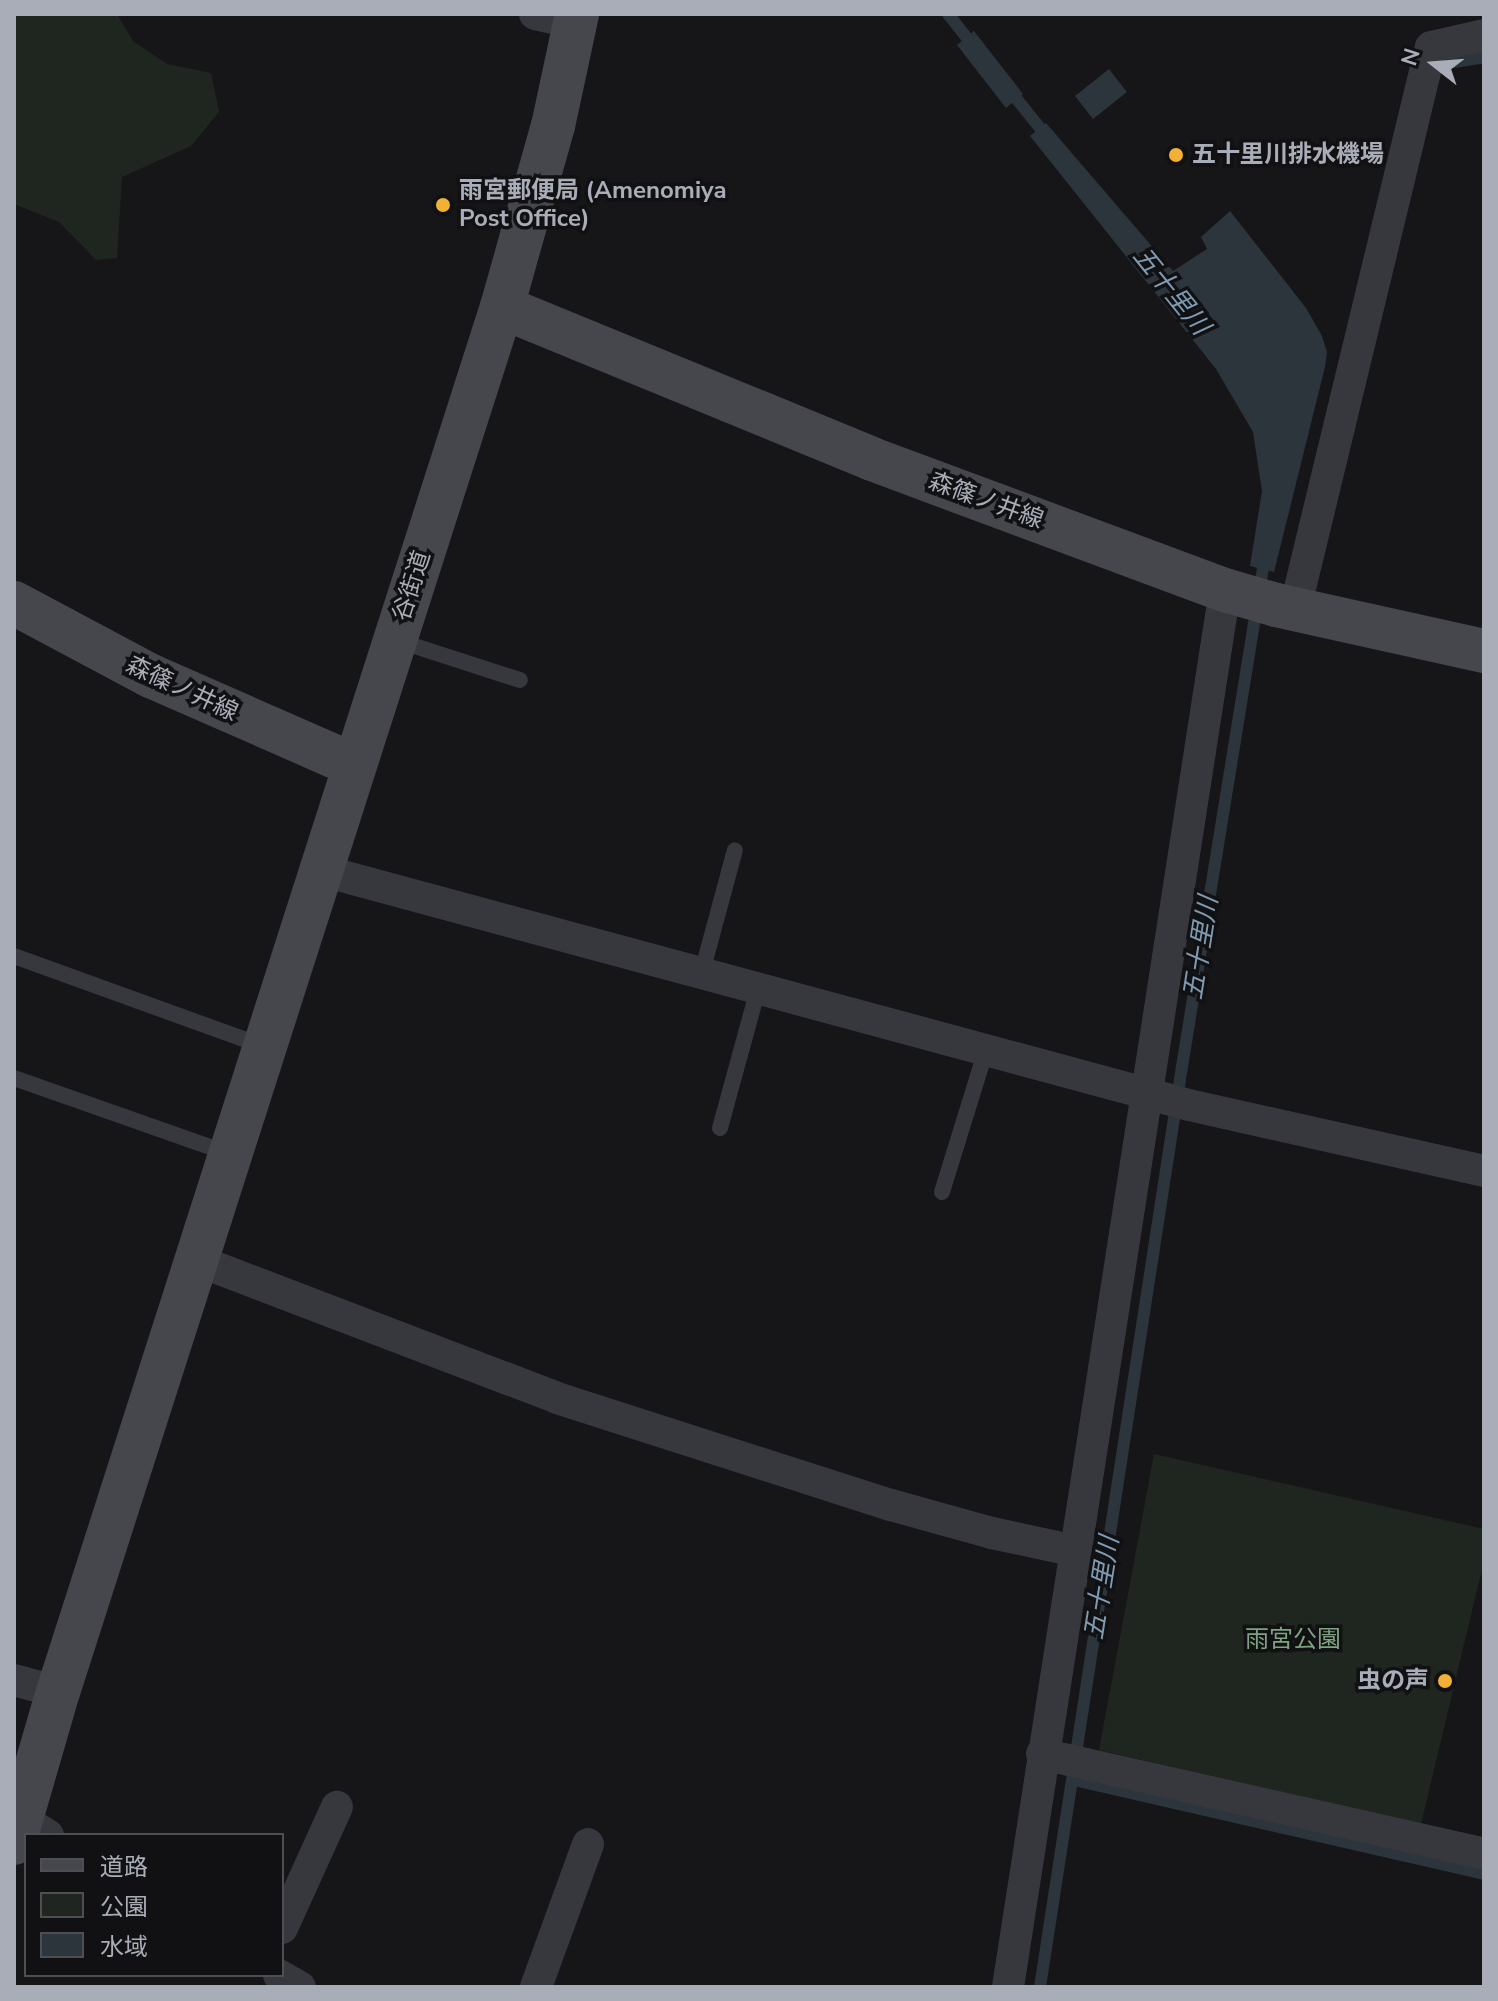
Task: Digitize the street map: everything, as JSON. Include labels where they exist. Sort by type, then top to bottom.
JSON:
[{"type":"street","name":"谷街道","points":[[24,1828],[58,1692],[199,1261],[264,1046],[502,307],[553,126],[563,17]]},
{"type":"street","points":[[1285,607],[1431,47],[1484,35]]},
{"type":"street","name":"森篠ノ井線","points":[[502,307],[872,459],[1230,592],[1484,651]]},
{"type":"street","points":[[1008,1987],[1230,592]]},
{"type":"street","name":"森篠ノ井線","points":[[14,603],[151,676],[354,765]]},
{"type":"street","points":[[320,870],[1189,1105],[1484,1171]]},
{"type":"street","points":[[199,1261],[557,1398],[891,1505],[992,1533],[1075,1551]]},
{"type":"street","points":[[14,1680],[58,1692]]},
{"type":"street","points":[[1047,1755],[1484,1854]]},
{"type":"street","points":[[284,1924],[337,1807]]},
{"type":"street","points":[[536,1987],[588,1844]]},
{"type":"street","points":[[282,1977],[300,1987]]},
{"type":"lane","points":[[395,640],[520,680]]},
{"type":"lane","points":[[702,972],[735,850]]},
{"type":"lane","points":[[14,956],[264,1046]]},
{"type":"lane","points":[[720,1128],[758,989]]},
{"type":"lane","points":[[942,1192],[986,1050]]},
{"type":"lane","points":[[14,1078],[231,1154]]},
{"type":"green space","points":[[14,14],[117,14],[133,41],[167,64],[211,73],[219,112],[191,146],[122,177],[117,258],[96,260],[59,222],[14,204]]},
{"type":"green space","name":"雨宮公園","points":[[1154,1454],[1484,1529],[1484,1561],[1421,1824],[1099,1750]]},
{"type":"water","points":[[974,31],[1023,94],[1006,108],[957,45]]},
{"type":"water","points":[[1109,69],[1127,92],[1093,119],[1075,96]]},
{"type":"water","points":[[1046,123],[1173,271],[1207,249],[1201,237],[1230,211],[1306,308],[1322,336],[1327,352],[1325,367],[1274,572],[1250,566],[1262,491],[1253,432],[1216,369],[1030,136]]},
{"type":"waterway","name":"五十里川","points":[[948,14],[975,48]]},
{"type":"waterway","points":[[1454,62],[1484,57]]},
{"type":"waterway","name":"五十里川","points":[[1007,87],[1048,138]]},
{"type":"waterway","name":"五十里川","points":[[1040,1987],[1180,1079],[1265,556]]},
{"type":"waterway","points":[[1074,1780],[1484,1874]]},
{"type":"place","name":"五十里川排水機場","points":[[1176,155]]},
{"type":"place","name":"雨宮郵便局 (Amenomiya Post Office)","points":[[443,205]]},
{"type":"place","name":"虫の声","points":[[1445,1681]]}]
